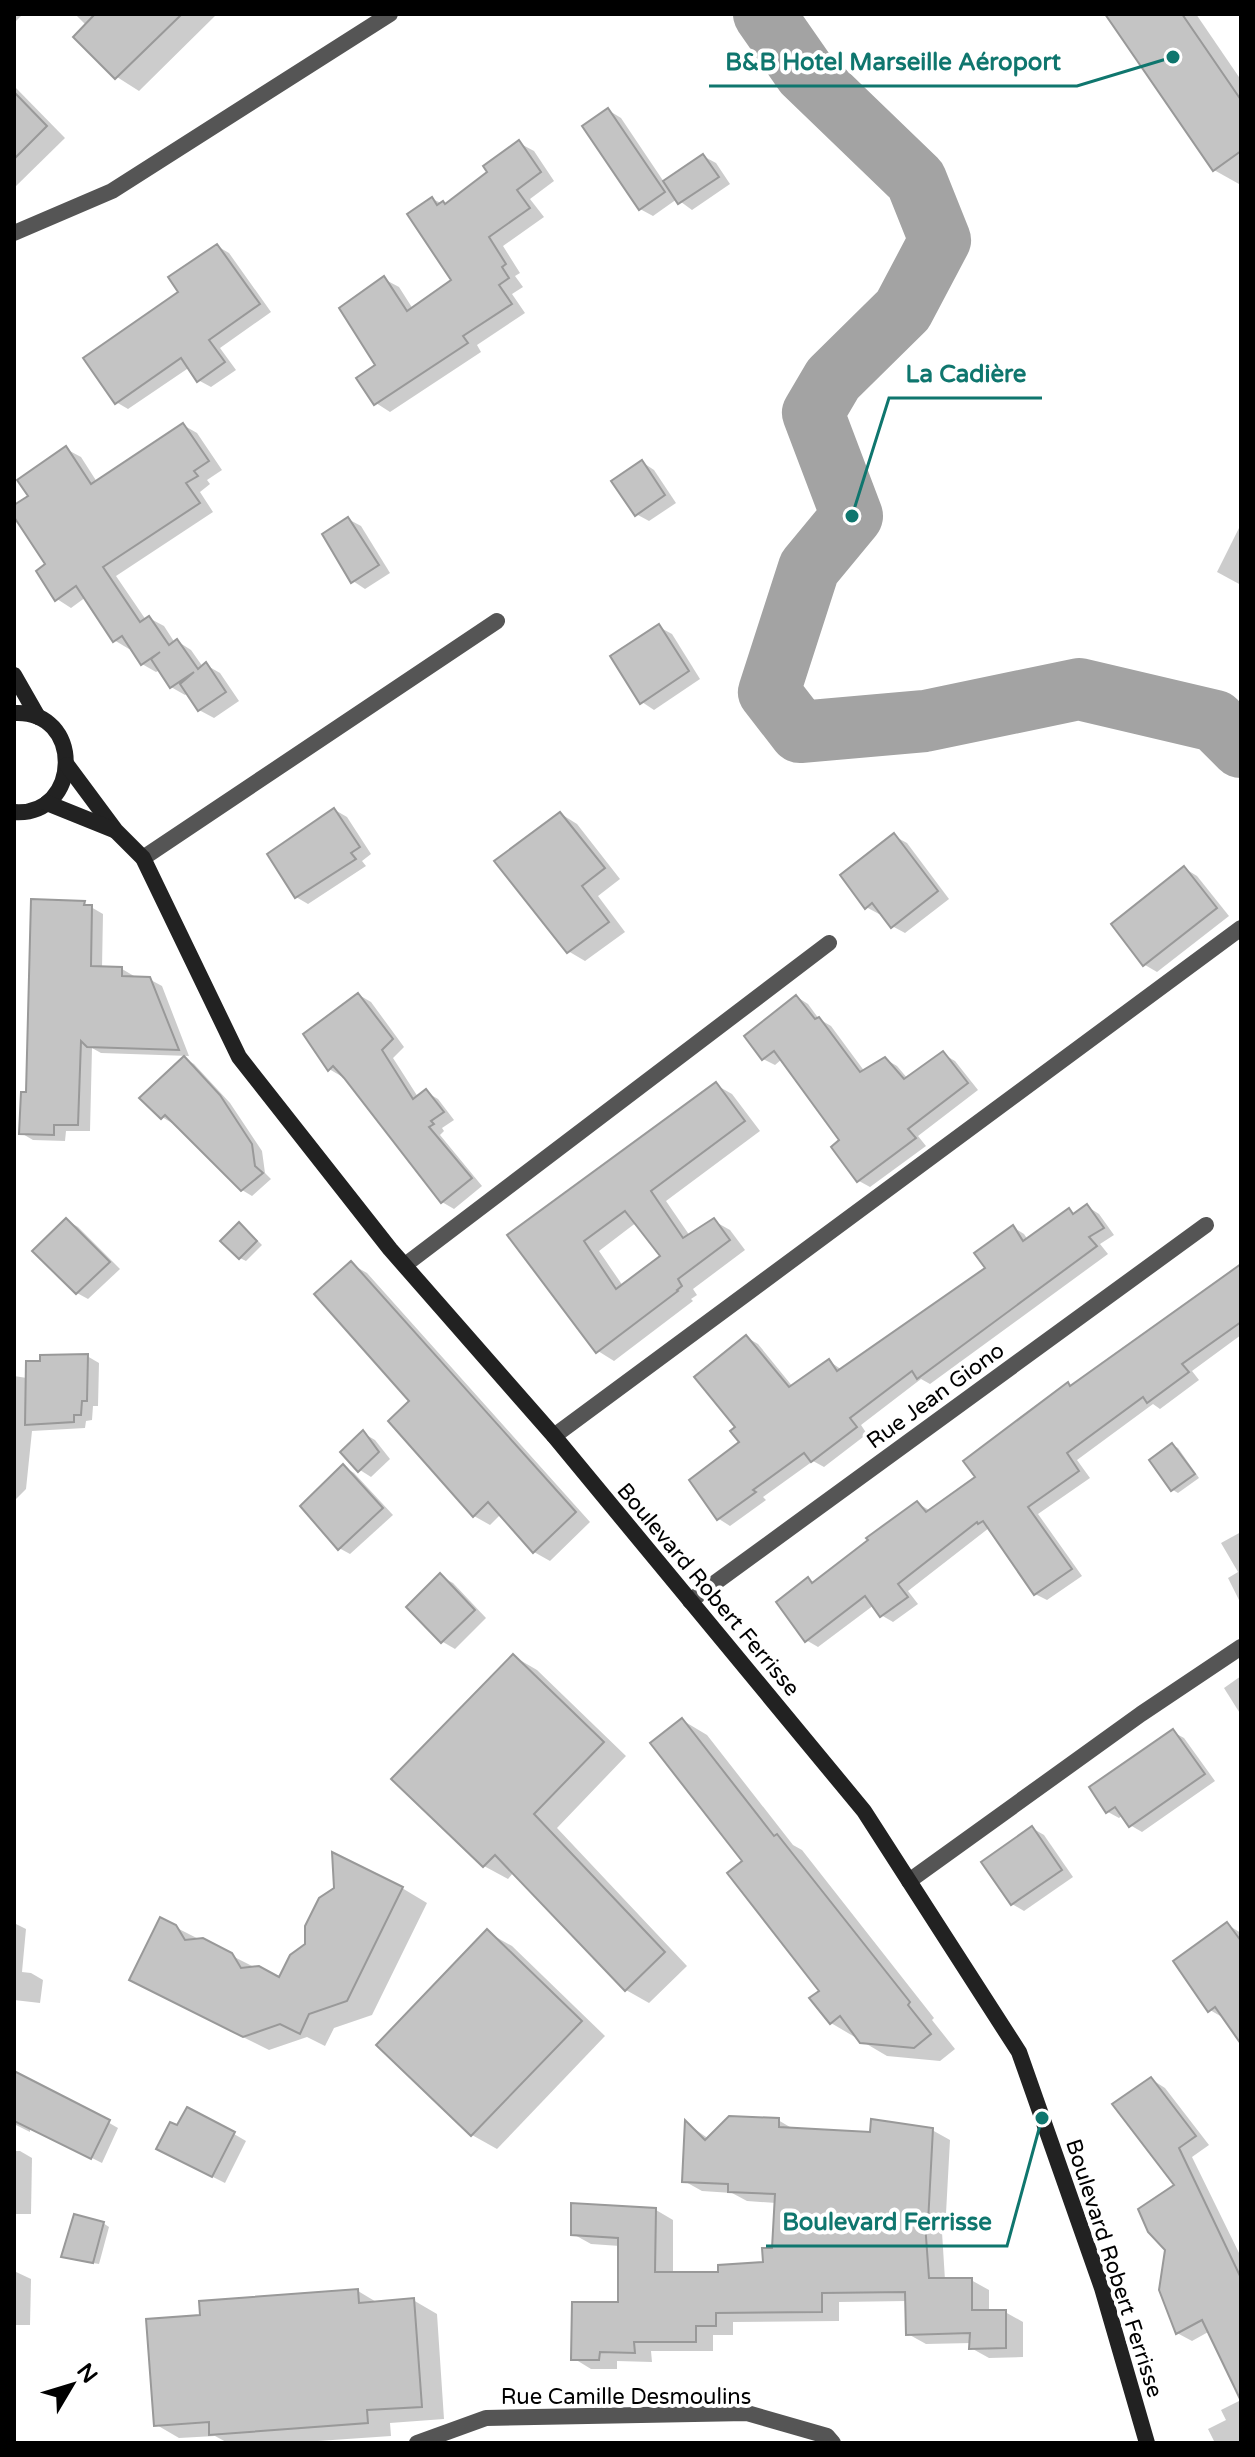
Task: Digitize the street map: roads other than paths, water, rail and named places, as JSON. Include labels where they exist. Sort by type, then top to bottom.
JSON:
[{"type":"main road","name":"Boulevard Robert Ferrisse","points":[[14,675],[38,717],[51,725],[60,737],[66,750],[67,765],[116,831],[143,858],[239,1057],[405,1265],[554,1436],[864,1811],[1019,2052],[1102,2288],[1147,2443]]},
{"type":"main road","points":[[14,713],[38,717]]},
{"type":"main road","points":[[14,812],[35,809],[47,803],[64,780],[67,765]]},
{"type":"main road","name":"Boulevard Robert Ferrisse","points":[[47,803],[116,831]]},
{"type":"street","points":[[14,233],[112,191],[390,14]]},
{"type":"street","points":[[143,858],[491,625],[478,611]]},
{"type":"street","points":[[554,1436],[1241,928]]},
{"type":"street","points":[[405,1265],[829,943]]},
{"type":"street","name":"Rue Jean Giono","points":[[690,1601],[1206,1225]]},
{"type":"street","points":[[909,1881],[1141,1714],[1241,1647]]},
{"type":"street","name":"Rue Camille Desmoulins","points":[[417,2443],[486,2418],[747,2413],[827,2436],[833,2443]]},
{"type":"waterway","points":[[764,14],[805,73],[916,180],[940,240],[903,310],[833,379],[813,413],[852,516],[809,568],[769,692],[800,732],[925,721],[1079,689],[1215,721],[1241,747]]},
{"type":"place","name":"B&B Hotel Marseille Aéroport","points":[[1173,57]]},
{"type":"place","name":"La Cadière","points":[[852,516]]},
{"type":"place","name":"Boulevard Ferrisse","points":[[1042,2118]]}]
